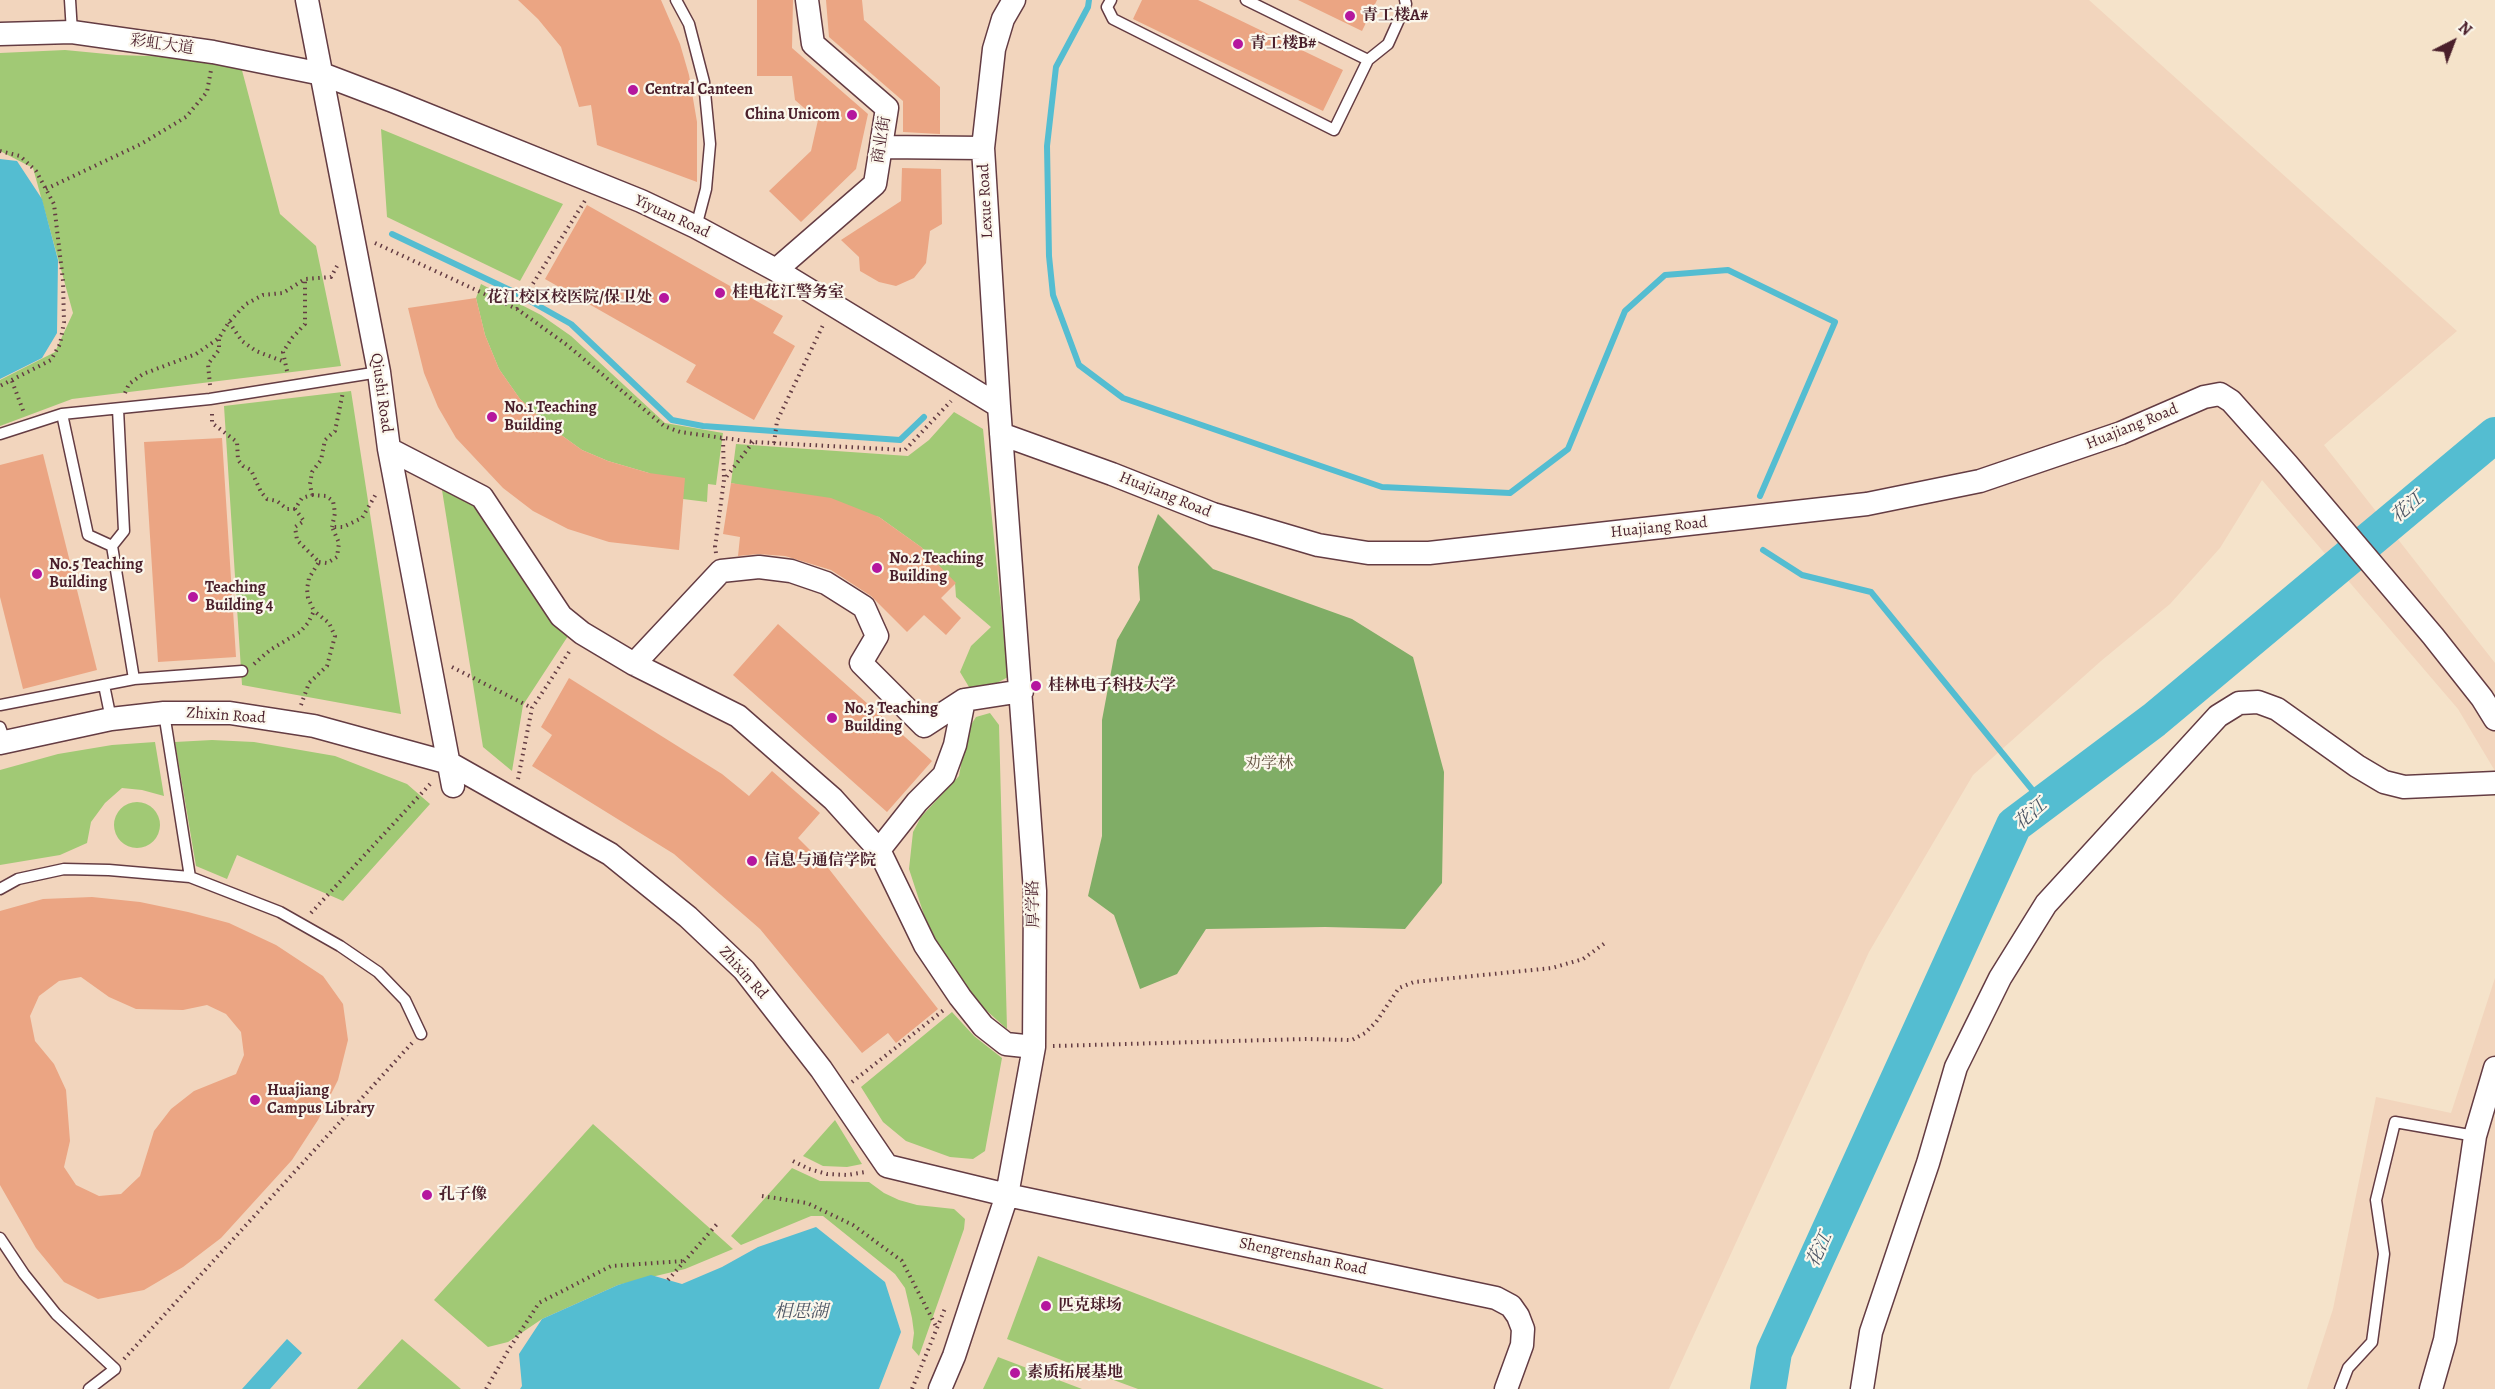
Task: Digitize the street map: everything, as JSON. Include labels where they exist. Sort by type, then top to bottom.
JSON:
[{"type":"street","name":"Qiushi Road","points":[[307,0],[379,372],[389,449],[453,786]]},
{"type":"street","name":"商业街","points":[[776,270],[874,184],[887,108],[813,44],[807,0]]},
{"type":"street","name":"Lexue Road","points":[[999,406],[983,148],[994,49],[1004,19],[1014,0]]},
{"type":"street","name":"彩虹大道","points":[[0,34],[72,32],[213,52],[322,74]]},
{"type":"street","name":"Yiyuan Road","points":[[322,74],[596,183],[696,227],[776,270],[999,406]]},
{"type":"street","points":[[882,147],[983,148]]},
{"type":"street","name":"Huajiang Road","points":[[1001,434],[1213,514],[1318,545],[1368,553],[1429,553],[1867,504],[1980,481],[2121,433],[2217,394],[2223,395],[2288,465],[2433,636],[2482,698],[2495,719]]},
{"type":"street","name":"厚学路","points":[[940,1389],[954,1356],[1007,1195],[1034,1047],[1035,891],[1022,691],[999,406]]},
{"type":"street","points":[[389,449],[482,497],[561,616],[582,633],[634,664],[738,716],[833,799],[879,850],[926,945],[960,997],[983,1026],[1006,1044],[1034,1047]]},
{"type":"street","points":[[634,664],[721,571],[759,567],[791,571],[826,583],[864,607],[877,636],[861,663],[924,726],[964,700],[1022,691]]},
{"type":"street","points":[[879,850],[917,802],[944,775],[955,745],[964,700]]},
{"type":"street","points":[[1862,1389],[1871,1332],[1928,1163],[1956,1067],[2000,978],[2046,904],[2218,716],[2240,703],[2258,702],[2277,709],[2357,766],[2384,782],[2404,787],[2495,783]]},
{"type":"street","name":"Zhixin Road","points":[[2,737],[111,719],[164,713],[230,713],[298,723],[449,763]]},
{"type":"street","name":"Zhixin Rd","points":[[449,763],[610,854],[688,917],[744,970],[837,1093],[887,1166]]},
{"type":"street","points":[[2431,1389],[2445,1340],[2475,1136],[2495,1068]]},
{"type":"street","points":[[887,1166],[1007,1195]]},
{"type":"street","name":"Shengrenshan Road","points":[[1007,1195],[1496,1298],[1510,1306],[1518,1316],[1523,1329],[1522,1345],[1506,1389]]},
{"type":"lane","points":[[70,0],[72,32]]},
{"type":"lane","points":[[676,0],[689,24],[704,82],[710,144],[706,189],[696,227]]},
{"type":"lane","points":[[1111,0],[1107,7],[1113,19],[1334,130],[1368,60],[1388,44],[1406,4],[1405,0]]},
{"type":"lane","points":[[1246,0],[1368,60]]},
{"type":"lane","points":[[0,434],[62,414],[210,399],[379,372]]},
{"type":"lane","points":[[118,409],[124,531],[112,546],[134,680]]},
{"type":"lane","points":[[62,414],[88,535],[112,546]]},
{"type":"lane","points":[[0,705],[134,680],[242,671]]},
{"type":"lane","points":[[104,685],[111,719]]},
{"type":"lane","points":[[164,713],[190,877]]},
{"type":"lane","points":[[0,889],[18,879],[64,869],[109,870],[190,877],[280,912],[340,946],[378,972],[405,1000],[421,1034]]},
{"type":"lane","points":[[2340,1389],[2348,1368],[2372,1342],[2384,1254],[2376,1200],[2395,1122],[2475,1136]]},
{"type":"lane","points":[[0,1238],[24,1274],[56,1314],[115,1369],[89,1389]]},
{"type":"path","points":[[46,189],[141,144],[186,117],[207,92],[213,52]]},
{"type":"path","points":[[0,151],[20,156],[36,171],[54,204],[63,281],[64,322],[60,344],[51,360],[0,386]]},
{"type":"path","points":[[517,309],[596,183]]},
{"type":"path","points":[[118,409],[129,384],[163,365],[196,354],[219,338],[229,322],[246,304],[263,295],[283,293],[305,279],[331,277],[353,234],[517,309],[567,345],[664,426],[680,432],[753,442],[904,450],[923,434],[965,385]]},
{"type":"path","points":[[291,386],[283,352],[305,324],[305,279]]},
{"type":"path","points":[[774,443],[777,421],[833,305]]},
{"type":"path","points":[[229,322],[242,341],[256,351],[285,362]]},
{"type":"path","points":[[219,338],[219,350],[208,364],[212,423],[237,441],[238,460],[251,470],[261,492],[267,499],[277,501],[287,509],[295,509]]},
{"type":"path","points":[[312,495],[310,484],[312,472],[321,460],[325,440],[335,431],[346,376]]},
{"type":"path","points":[[12,380],[28,425]]},
{"type":"path","points":[[721,571],[715,547],[724,480],[723,439]]},
{"type":"path","points":[[724,480],[753,442]]},
{"type":"path","points":[[332,526],[343,527],[362,518],[379,487],[395,480]]},
{"type":"path","points":[[312,495],[326,496],[333,501],[335,513],[332,526],[339,543],[337,557],[327,563],[319,562],[297,540],[295,526],[304,521],[295,509],[302,498],[312,495]]},
{"type":"path","points":[[298,723],[306,690],[309,683],[327,666],[335,636],[329,623],[314,611],[308,598],[309,578],[319,562]]},
{"type":"path","points":[[242,671],[251,667],[270,650],[300,632],[314,611]]},
{"type":"path","points":[[515,800],[532,708],[582,633]]},
{"type":"path","points":[[427,654],[532,708]]},
{"type":"path","points":[[301,924],[449,763]]},
{"type":"path","points":[[1034,1047],[1306,1039],[1352,1040],[1365,1033],[1376,1022],[1399,988],[1414,982],[1552,968],[1583,959],[1605,943]]},
{"type":"path","points":[[837,1093],[960,997]]},
{"type":"path","points":[[115,1369],[421,1034]]},
{"type":"path","points":[[793,1161],[827,1174],[847,1175],[887,1166]]},
{"type":"path","points":[[762,1196],[807,1203],[853,1225],[902,1261],[938,1328]]},
{"type":"path","points":[[668,1280],[717,1224]]},
{"type":"path","points":[[486,1389],[539,1303],[611,1266],[684,1261]]},
{"type":"shaded area","name":"桂林电子科技大学","points":[[0,0],[2089,0],[2457,331],[2324,445],[2495,663],[2495,771],[2458,709],[2262,480],[2220,548],[2170,604],[2101,661],[1973,775],[1869,952],[1669,1389],[0,1389]]},
{"type":"shaded area","points":[[2495,978],[2495,1389],[2307,1389],[2333,1309],[2376,1097],[2451,1113]]},
{"type":"green space","points":[[65,50],[117,55],[239,59],[280,214],[316,246],[341,366],[72,399],[0,426],[0,380],[55,352],[73,313],[33,168],[0,151],[0,53]]},
{"type":"green space","points":[[381,129],[563,204],[520,281],[387,217]]},
{"type":"green space","points":[[481,284],[541,315],[571,336],[665,423],[723,433],[716,485],[708,484],[707,502],[683,499],[649,473],[608,461],[582,450],[550,427],[520,399],[499,369],[485,335],[476,298]]},
{"type":"green space","points":[[351,391],[401,714],[242,685],[224,406]]},
{"type":"green space","points":[[954,412],[983,429],[1008,677],[988,688],[969,687],[960,672],[971,646],[991,627],[956,597],[955,583],[921,547],[879,517],[731,483],[736,444],[908,456],[929,440]]},
{"type":"green space","points":[[442,490],[476,504],[553,624],[568,636],[523,705],[512,771],[483,747]]},
{"type":"green space","name":"劝学林","points":[[1158,514],[1213,569],[1352,619],[1413,657],[1444,772],[1442,883],[1405,929],[1325,927],[1206,929],[1177,974],[1140,989],[1114,915],[1088,896],[1102,836],[1102,720],[1117,640],[1140,600],[1138,567]]},
{"type":"green space","points":[[990,713],[999,725],[1007,1029],[977,1002],[945,959],[924,915],[909,869],[913,832],[921,817],[959,776],[967,731],[976,717]]},
{"type":"green space","points":[[212,740],[254,742],[335,756],[407,784],[430,804],[343,901],[237,855],[227,879],[196,866],[175,742]]},
{"type":"green space","points":[[155,742],[164,796],[122,788],[105,803],[91,822],[87,843],[60,855],[0,865],[0,770],[58,754],[112,745]]},
{"type":"green space","points":[[137,802],[153,809],[160,825],[153,841],[137,848],[121,841],[114,825],[121,809]]},
{"type":"green space","points":[[952,1012],[974,1036],[1002,1058],[985,1151],[973,1159],[950,1157],[906,1141],[883,1122],[861,1087]]},
{"type":"green space","points":[[835,1120],[862,1164],[847,1167],[823,1166],[803,1156]]},
{"type":"green space","points":[[593,1124],[733,1249],[685,1269],[618,1285],[542,1319],[508,1342],[488,1347],[434,1300]]},
{"type":"green space","points":[[792,1168],[820,1181],[869,1182],[899,1200],[917,1205],[954,1209],[965,1219],[964,1229],[919,1356],[912,1348],[914,1333],[905,1288],[895,1274],[823,1216],[811,1216],[741,1245],[731,1236]]},
{"type":"green space","points":[[1038,1256],[1384,1389],[1138,1389],[1100,1375],[1007,1339]]},
{"type":"green space","points":[[402,1339],[461,1389],[357,1389]]},
{"type":"green space","name":"素质拓展基地","points":[[998,1357],[1082,1389],[983,1389]]},
{"type":"water","points":[[0,159],[17,161],[42,199],[58,260],[57,333],[42,358],[0,379]]},
{"type":"water","name":"相思湖","points":[[816,1227],[885,1282],[901,1332],[879,1389],[520,1389],[522,1386],[519,1354],[542,1319],[618,1285],[651,1275],[682,1284],[722,1267],[758,1247]]},
{"type":"water","points":[[287,1339],[302,1353],[270,1389],[242,1389]]},
{"type":"building","name":"Central Canteen","points":[[518,0],[661,0],[680,44],[689,75],[697,122],[697,182],[597,145],[591,105],[579,107],[561,47],[538,19]]},
{"type":"building","points":[[757,0],[793,0],[792,48],[868,114],[856,169],[801,222],[769,191],[811,151],[818,120],[795,100],[792,76],[757,76]]},
{"type":"building","points":[[826,0],[862,0],[864,20],[940,87],[940,134],[903,132],[903,101],[829,37]]},
{"type":"building","name":"青工楼B#","points":[[1142,0],[1198,0],[1343,70],[1323,111],[1133,19]]},
{"type":"building","name":"青工楼A#","points":[[1298,0],[1377,0],[1362,31]]},
{"type":"building","points":[[902,168],[941,169],[942,224],[930,231],[926,263],[914,278],[896,286],[879,282],[860,271],[859,257],[841,240],[901,201]]},
{"type":"building","name":"花江校区校医院/保卫处","points":[[587,205],[783,316],[773,333],[795,346],[754,420],[686,382],[696,365],[545,279]]},
{"type":"building","name":"No.1 Teaching Building","points":[[476,298],[485,335],[499,369],[520,399],[550,427],[582,450],[608,461],[649,473],[685,478],[679,550],[609,542],[568,529],[533,511],[503,488],[456,438],[438,407],[424,373],[408,308]]},
{"type":"building","name":"Teaching Building 4","points":[[222,438],[236,657],[158,662],[144,442]]},
{"type":"building","name":"No.5 Teaching Building","points":[[43,454],[97,670],[23,689],[0,597],[0,465]]},
{"type":"building","name":"No.2 Teaching Building","points":[[731,483],[831,498],[879,517],[921,547],[956,583],[941,598],[961,618],[946,635],[924,615],[907,632],[871,596],[831,570],[785,556],[758,554],[738,556],[740,537],[723,534]]},
{"type":"building","name":"No.3 Teaching Building","points":[[778,624],[932,761],[887,812],[733,675]]},
{"type":"building","name":"信息与通信学院","points":[[569,678],[722,774],[749,796],[772,771],[820,813],[798,838],[829,869],[938,1009],[896,1043],[888,1033],[862,1053],[760,929],[674,854],[532,766],[552,735],[541,727]]},
{"type":"building","name":"Huajiang Campus Library","points":[[92,897],[140,902],[229,923],[276,945],[323,976],[343,1004],[348,1040],[338,1080],[318,1120],[292,1160],[221,1238],[183,1267],[144,1290],[98,1299],[64,1282],[36,1248],[0,1185],[0,911],[43,899]],"holes":[[[81,977],[109,997],[136,1009],[183,1010],[207,1005],[226,1014],[241,1032],[244,1055],[236,1074],[194,1091],[171,1109],[154,1131],[140,1176],[121,1194],[99,1196],[76,1185],[64,1167],[70,1141],[66,1090],[54,1064],[35,1041],[30,1016],[39,996],[59,981]]]},
{"type":"waterway","points":[[1089,0],[1088,7],[1056,67],[1047,146],[1049,256],[1053,295],[1079,365],[1123,398],[1382,487],[1510,493],[1568,449],[1625,311],[1665,275],[1728,270],[1835,322],[1760,496]]},
{"type":"waterway","points":[[392,234],[514,292],[571,324],[672,420],[703,426],[900,440],[924,417]]},
{"type":"waterway","name":"花江","points":[[1768,1389],[1774,1352],[2014,825],[2154,720],[2495,435]]},
{"type":"waterway","points":[[1763,550],[1802,575],[1871,592],[2043,803]]},
{"type":"place","name":"青工楼A#","points":[[1350,16]]},
{"type":"place","name":"青工楼B#","points":[[1238,44]]},
{"type":"place","name":"Central Canteen","points":[[633,90]]},
{"type":"place","name":"China Unicom","points":[[852,115]]},
{"type":"place","name":"桂电花江警务室","points":[[720,293]]},
{"type":"place","name":"花江校区校医院/保卫处","points":[[664,298]]},
{"type":"place","name":"No.1 Teaching Building","points":[[492,417]]},
{"type":"place","name":"No.2 Teaching Building","points":[[877,568]]},
{"type":"place","name":"No.5 Teaching Building","points":[[37,574]]},
{"type":"place","name":"Teaching Building 4","points":[[193,597]]},
{"type":"place","name":"桂林电子科技大学","points":[[1036,686]]},
{"type":"place","name":"No.3 Teaching Building","points":[[832,718]]},
{"type":"place","name":"信息与通信学院","points":[[752,861]]},
{"type":"place","name":"Huajiang Campus Library","points":[[255,1100]]},
{"type":"place","name":"孔子像","points":[[427,1195]]},
{"type":"place","name":"匹克球场","points":[[1046,1306]]},
{"type":"place","name":"素质拓展基地","points":[[1015,1373]]}]
